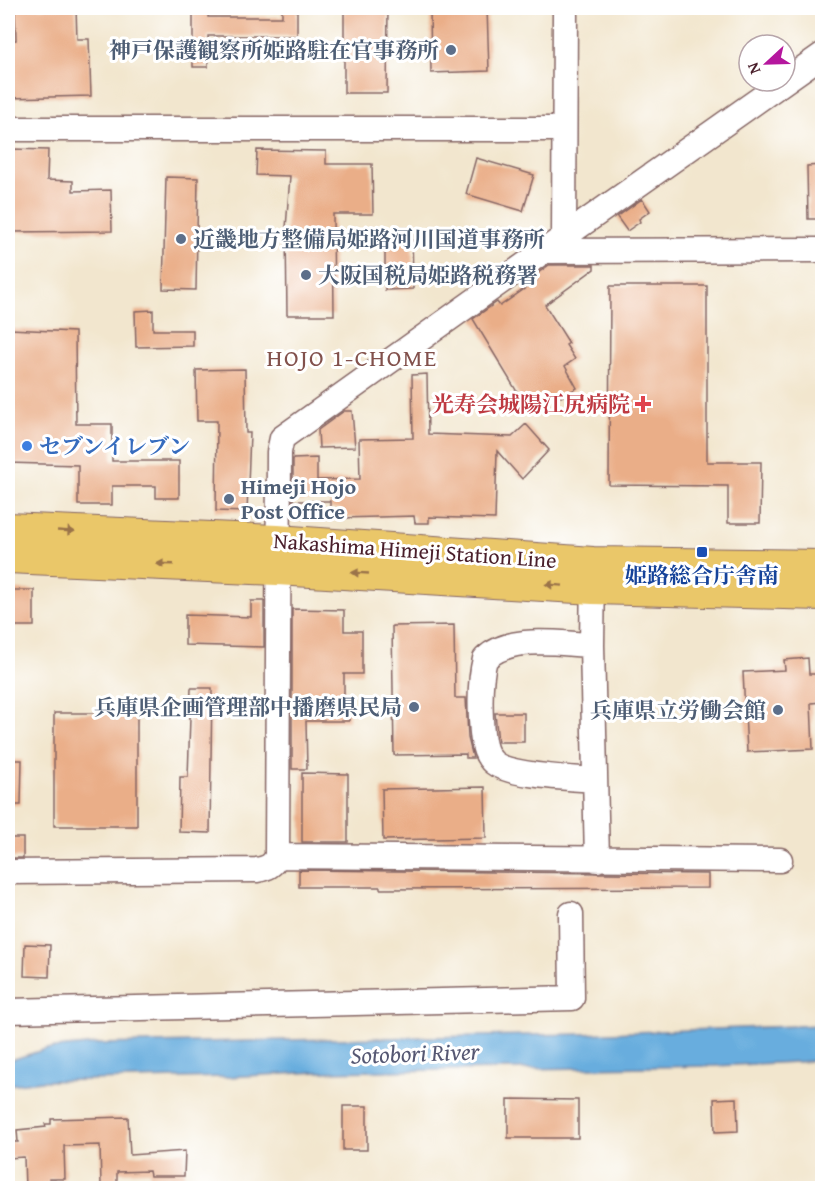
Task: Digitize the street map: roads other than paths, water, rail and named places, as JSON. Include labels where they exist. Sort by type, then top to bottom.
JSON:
[{"type":"main road","name":"Nakashima Himeji Station Line","points":[[8,529],[277,555],[593,575],[822,594]]},
{"type":"main road","name":"Nakashima Himeji Station Line","points":[[8,557],[277,555]]},
{"type":"main road","name":"Nakashima Himeji Station Line","points":[[593,575],[822,566]]},
{"type":"street","points":[[554,244],[564,129],[565,8]]},
{"type":"street","points":[[8,872],[257,870],[274,863],[277,856],[277,555],[279,453],[282,438],[822,55]]},
{"type":"street","points":[[8,129],[564,129]]},
{"type":"street","points":[[554,244],[822,250]]},
{"type":"street","points":[[593,575],[592,645],[597,860]]},
{"type":"street","points":[[592,645],[520,643],[505,645],[493,651],[484,659],[480,702],[482,735],[486,753],[495,764],[514,771],[595,780]]},
{"type":"street","points":[[277,856],[780,860]]},
{"type":"street","points":[[8,1011],[572,998],[571,914]]},
{"type":"water","name":"Sotobori River","points":[[822,1025],[822,1059],[816,1061],[715,1066],[318,1072],[227,1077],[41,1081],[8,1085],[8,1061],[46,1049],[98,1044],[581,1034]]},
{"type":"place","name":"神戸保護観察所姫路駐在官事務所","points":[[451,50]]},
{"type":"place","name":"近畿地方整備局姫路河川国道事務所","points":[[181,239]]},
{"type":"place","name":"大阪国税局姫路税務署","points":[[306,275]]},
{"type":"place","name":"光寿会城陽江尻病院","points":[[643,404]]},
{"type":"place","name":"セブンイレブン","points":[[27,446]]},
{"type":"place","name":"Himeji Hojo Post Office","points":[[229,499]]},
{"type":"place","name":"姫路総合庁舎南","points":[[702,552]]},
{"type":"place","name":"兵庫県企画管理部中播磨県民局","points":[[414,707]]},
{"type":"place","name":"兵庫県立労働会館","points":[[778,710]]},
{"type":"district","name":"HOJO 1-CHOME","points":[[352,357]]}]
